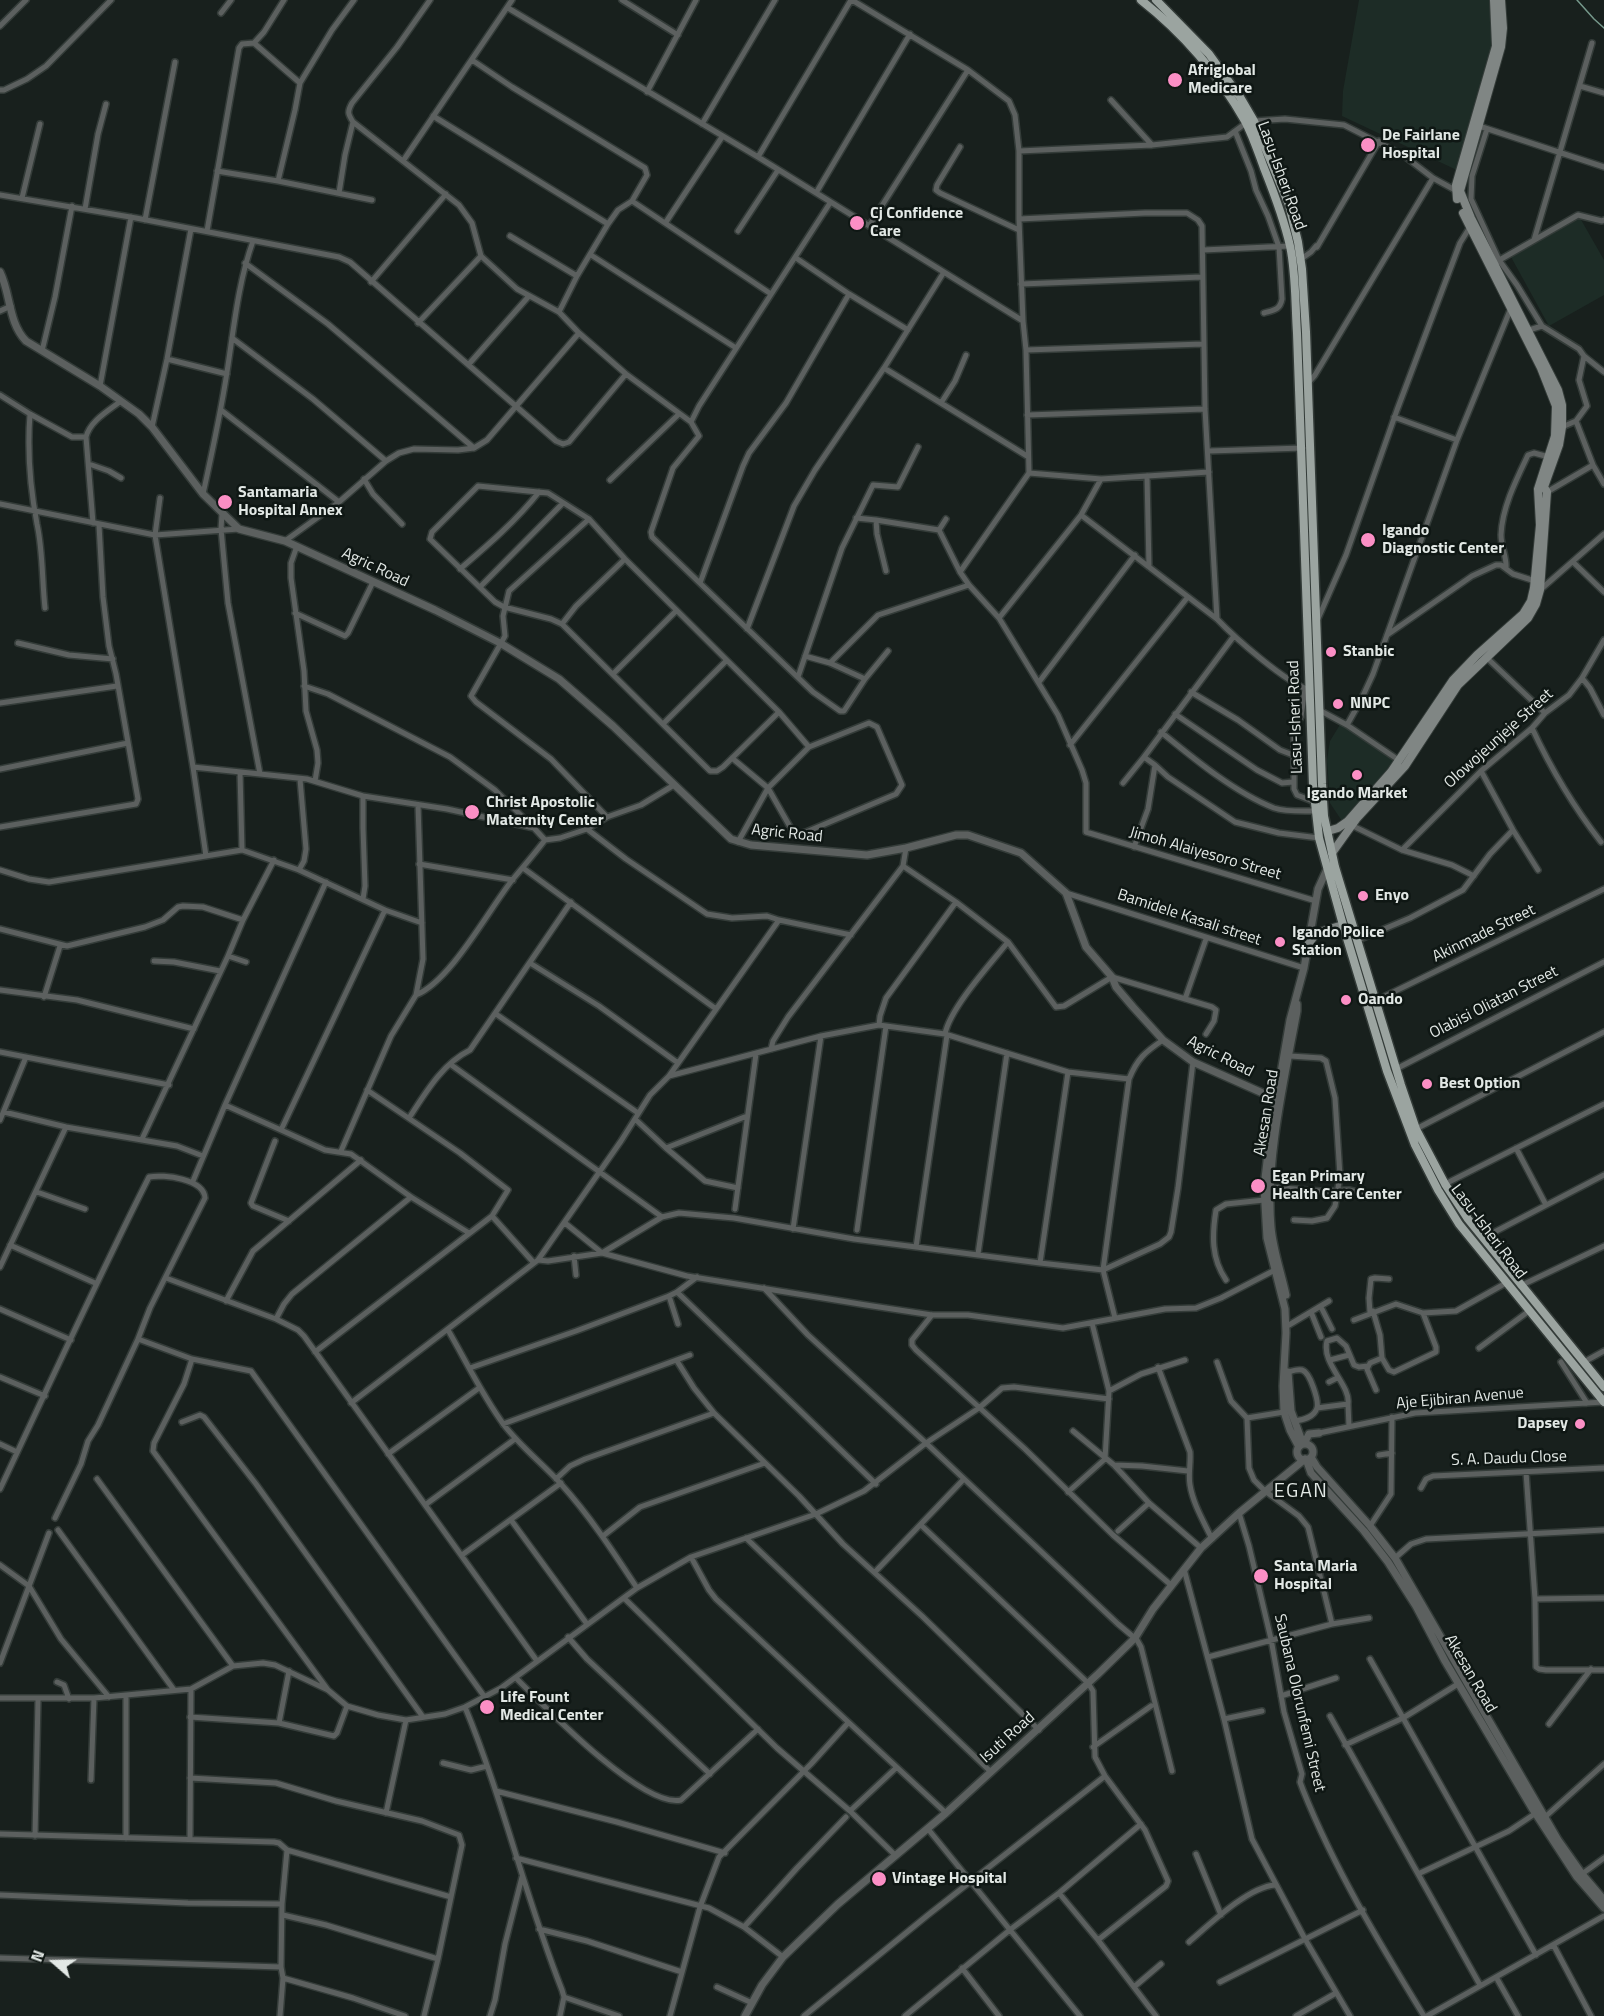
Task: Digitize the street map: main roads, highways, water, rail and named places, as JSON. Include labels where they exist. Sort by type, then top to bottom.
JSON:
[{"type":"main road","name":"Lasu-Isheri Road","points":[[1141,0],[1180,35],[1203,60],[1250,122],[1290,246],[1317,622],[1322,784],[1328,831],[1335,867],[1416,1129],[1445,1184],[1482,1239],[1604,1387]]},
{"type":"main road","name":"Lasu-Isheri Road","points":[[1156,0],[1209,54],[1240,97],[1289,205],[1301,259],[1307,384],[1305,448],[1307,690],[1318,838],[1387,1071],[1415,1144],[1448,1207],[1474,1244],[1604,1402]]},
{"type":"main road","points":[[1328,831],[1348,821],[1400,761],[1454,680],[1477,655],[1527,609],[1534,581],[1540,525],[1538,489],[1557,429],[1556,406],[1514,308],[1458,203],[1455,190],[1496,46],[1494,0]]},
{"type":"main road","points":[[1332,853],[1351,825],[1400,772],[1458,685],[1527,618],[1536,604],[1540,590],[1547,492],[1544,487],[1559,445],[1562,405],[1558,390],[1529,330],[1514,308],[1497,261],[1475,216],[1461,196],[1461,184],[1483,128],[1501,47],[1503,28],[1501,0]]},
{"type":"main road","points":[[1308,945],[1316,933],[1343,925]]},
{"type":"waterway","points":[[1577,0],[1604,28]]},
{"type":"place","name":"Afriglobal Medicare","points":[[1175,80]]},
{"type":"place","name":"De Fairlane Hospital","points":[[1368,145]]},
{"type":"place","name":"Cj Confidence Care","points":[[857,223]]},
{"type":"place","name":"Santamaria Hospital Annex","points":[[225,502]]},
{"type":"place","name":"Igando Diagnostic Center","points":[[1368,540]]},
{"type":"place","name":"Stanbic","points":[[1331,652]]},
{"type":"place","name":"NNPC","points":[[1338,704]]},
{"type":"place","name":"Igando Market","points":[[1357,775]]},
{"type":"place","name":"Christ Apostolic Maternity Center","points":[[472,812]]},
{"type":"place","name":"Enyo","points":[[1363,896]]},
{"type":"place","name":"Igando Police Station","points":[[1280,942]]},
{"type":"place","name":"Oando","points":[[1346,1000]]},
{"type":"place","name":"Best Option","points":[[1427,1084]]},
{"type":"place","name":"Egan Primary Health Care Center","points":[[1258,1186]]},
{"type":"place","name":"Dapsey","points":[[1580,1424]]},
{"type":"place","name":"Santa Maria Hospital","points":[[1261,1576]]},
{"type":"place","name":"Life Fount Medical Center","points":[[487,1707]]},
{"type":"place","name":"Vintage Hospital","points":[[879,1879]]},
{"type":"district","name":"EGAN","points":[[1301,1492]]}]
